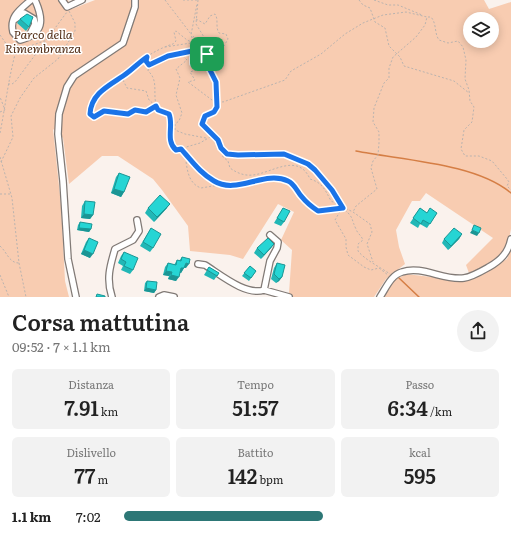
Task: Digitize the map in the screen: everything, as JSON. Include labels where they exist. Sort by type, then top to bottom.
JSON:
[{"type":"street","points":[[31,0],[17,12],[13,21],[13,32],[20,40],[37,30],[42,20],[36,0]]},
{"type":"street","points":[[62,0],[68,8],[82,0]]},
{"type":"street","points":[[76,297],[68,259],[64,181],[58,134],[59,114],[67,87],[74,76],[123,43],[135,7],[135,0]]},
{"type":"street","points":[[13,21],[24,13],[32,16],[35,24],[29,36]]},
{"type":"street","points":[[112,297],[109,287],[108,270],[115,249],[133,240],[139,231],[136,220]]},
{"type":"street","points":[[264,290],[270,261],[278,248],[278,242],[270,235]]},
{"type":"street","points":[[380,297],[391,277],[402,272],[419,271],[464,278],[476,274],[502,259],[507,252],[511,239]]},
{"type":"street","points":[[198,264],[205,265],[247,290],[257,292],[264,290],[289,297]]},
{"type":"street","points":[[160,297],[164,295],[174,297]]},
{"type":"path","points":[[165,0],[200,48]]},
{"type":"path","points":[[184,0],[198,0],[196,19],[197,27],[207,42],[209,68],[216,82],[216,109],[205,116],[201,121],[204,127],[218,140],[223,157],[228,161],[230,168],[241,174],[260,173],[280,166],[296,166],[304,170],[310,179],[318,181],[328,191],[331,201],[353,212],[370,224],[372,232],[367,244],[373,262]]},
{"type":"path","points":[[359,0],[363,5],[370,8],[375,22],[385,28],[389,46],[400,57],[404,66],[454,81],[469,94]]},
{"type":"path","points":[[374,0],[388,5],[398,4],[430,18],[434,23],[436,35],[439,40],[448,43],[458,41],[464,47],[466,60],[465,79],[470,101],[474,107],[472,122],[464,130],[461,149],[465,156],[479,156],[492,161],[509,182],[507,186],[511,190]]},
{"type":"path","points":[[162,48],[195,43],[191,35],[198,3]]},
{"type":"path","points":[[8,84],[16,82],[68,8]]},
{"type":"path","points":[[0,161],[13,137],[11,116],[20,98],[34,78],[58,59],[74,31],[75,23],[68,8]]},
{"type":"path","points":[[200,48],[193,58],[193,63],[197,68],[196,70],[190,72],[195,80],[188,82],[216,100],[227,101],[258,89],[282,82],[291,71],[321,54],[354,27],[374,18],[383,15],[406,12],[422,15]]},
{"type":"path","points":[[193,63],[224,46],[228,39],[227,36],[219,33],[217,29],[217,17],[215,14],[210,16],[205,24],[196,19]]},
{"type":"path","points":[[353,212],[356,206],[376,189],[376,182],[371,168],[373,161],[378,155],[380,143],[379,132],[373,122],[373,113],[384,83],[389,78],[393,57],[416,37],[425,25],[427,17]]},
{"type":"path","points":[[156,106],[146,112],[135,110],[128,114],[104,111],[97,116],[91,117],[90,109],[102,90],[147,57],[176,41],[174,32],[176,31],[192,43]]},
{"type":"path","points":[[0,34],[7,46],[16,51]]},
{"type":"path","points":[[16,51],[47,39]]},
{"type":"path","points":[[0,133],[5,110],[8,84],[20,40]]},
{"type":"path","points":[[149,65],[160,58],[179,52],[197,50],[200,48]]},
{"type":"path","points":[[179,52],[187,60],[176,69],[180,78],[176,95],[182,113],[179,121],[175,124],[175,130],[207,139]]},
{"type":"path","points":[[147,57],[146,61],[149,65],[148,70],[154,76],[156,82],[154,89],[156,106]]},
{"type":"path","points":[[124,75],[123,80],[127,88],[146,92],[149,100],[158,110],[169,114],[171,118],[169,129],[173,148],[176,150],[181,149],[210,137],[218,140]]},
{"type":"path","points":[[0,98],[5,110]]},
{"type":"path","points":[[0,112],[5,110]]},
{"type":"path","points":[[221,148],[232,155],[284,154],[308,164],[332,190],[343,208],[352,216],[355,228],[363,240],[358,244],[358,251],[366,259],[373,262],[391,277]]},
{"type":"path","points":[[181,149],[198,170],[220,184]]},
{"type":"path","points":[[185,153],[188,173],[193,184],[202,188],[220,184],[233,185],[259,179],[281,178],[290,181],[302,197],[318,211],[343,208]]},
{"type":"path","points":[[0,157],[11,194],[19,263],[26,297]]},
{"type":"path","points":[[0,194],[11,194]]},
{"type":"path","points":[[343,208],[335,220],[346,239],[348,255],[364,267],[371,270],[379,268],[391,277]]},
{"type":"path","points":[[0,246],[10,260],[14,263],[19,263]]},
{"type":"path","points":[[0,275],[9,297]]},
{"type":"green space","name":"Parco della Rimembranza","points":[[0,0],[68,0],[72,9],[95,0],[484,0],[489,9],[511,2],[511,229],[506,247],[498,259],[477,271],[469,273],[466,265],[493,238],[426,193],[420,201],[412,201],[396,230],[399,247],[405,264],[386,279],[374,297],[293,297],[289,293],[292,250],[281,240],[294,212],[278,204],[243,259],[230,255],[190,251],[188,226],[162,190],[153,179],[118,156],[102,156],[69,184],[63,138],[53,129],[61,205],[65,281],[69,297],[0,297]]},
{"type":"green space","points":[[511,248],[511,297],[383,297],[393,281],[406,274],[465,281],[507,259]]},
{"type":"building","points":[[27,14],[33,17],[29,27],[20,19]]},
{"type":"building","points":[[119,173],[130,177],[124,192],[114,189]]},
{"type":"building","points":[[160,195],[170,204],[157,217],[148,208]]},
{"type":"building","points":[[85,201],[95,202],[93,215],[84,214]]},
{"type":"building","points":[[283,208],[290,211],[284,222],[277,218]]},
{"type":"building","points":[[420,208],[427,213],[430,208],[437,213],[430,224],[423,220],[421,224],[413,218]]},
{"type":"building","points":[[80,222],[92,224],[91,229],[79,228]]},
{"type":"building","points":[[474,225],[481,228],[479,233],[472,230]]},
{"type":"building","points":[[151,228],[161,234],[153,248],[143,242]]},
{"type":"building","points":[[454,228],[462,234],[451,246],[444,239]]},
{"type":"building","points":[[89,238],[98,242],[93,254],[84,250]]},
{"type":"building","points":[[268,238],[274,244],[264,255],[257,248]]},
{"type":"building","points":[[124,252],[138,258],[133,270],[124,266],[126,262],[121,259]]},
{"type":"building","points":[[182,257],[190,259],[189,264],[186,263],[184,268],[181,268],[179,277],[171,275],[172,272],[166,271],[168,263],[176,265],[177,260],[181,261]]},
{"type":"building","points":[[277,263],[285,265],[282,277],[279,279],[274,274]]},
{"type":"building","points":[[250,266],[256,271],[251,278],[244,273]]},
{"type":"building","points":[[209,267],[219,273],[217,276],[207,270]]},
{"type":"building","points":[[147,281],[157,282],[156,290],[146,288]]},
{"type":"building","points":[[97,294],[105,296],[105,297],[96,297]]},
{"type":"waterway","points":[[356,151],[416,160],[458,169],[478,175],[496,183],[511,193]]},
{"type":"waterway","points":[[399,278],[419,297]]},
{"type":"route","points":[[200,48],[192,60],[193,63],[197,59],[207,54],[209,68],[216,82],[215,96],[217,107],[214,112],[205,116],[201,121],[204,127],[218,140],[221,148],[227,154],[232,155],[284,154],[308,164],[319,174],[328,187],[332,190],[339,204],[343,208],[322,212],[318,211],[302,197],[290,181],[281,178],[259,179],[233,185],[224,185],[214,181],[198,170],[181,149],[176,150],[173,148],[169,129],[171,118],[169,114],[158,110],[156,106],[151,111],[146,112],[135,110],[128,114],[123,114],[104,111],[97,116],[91,117],[90,109],[96,97],[102,90],[147,57],[146,63],[149,65],[160,58],[185,51],[197,50],[200,48]]}]
